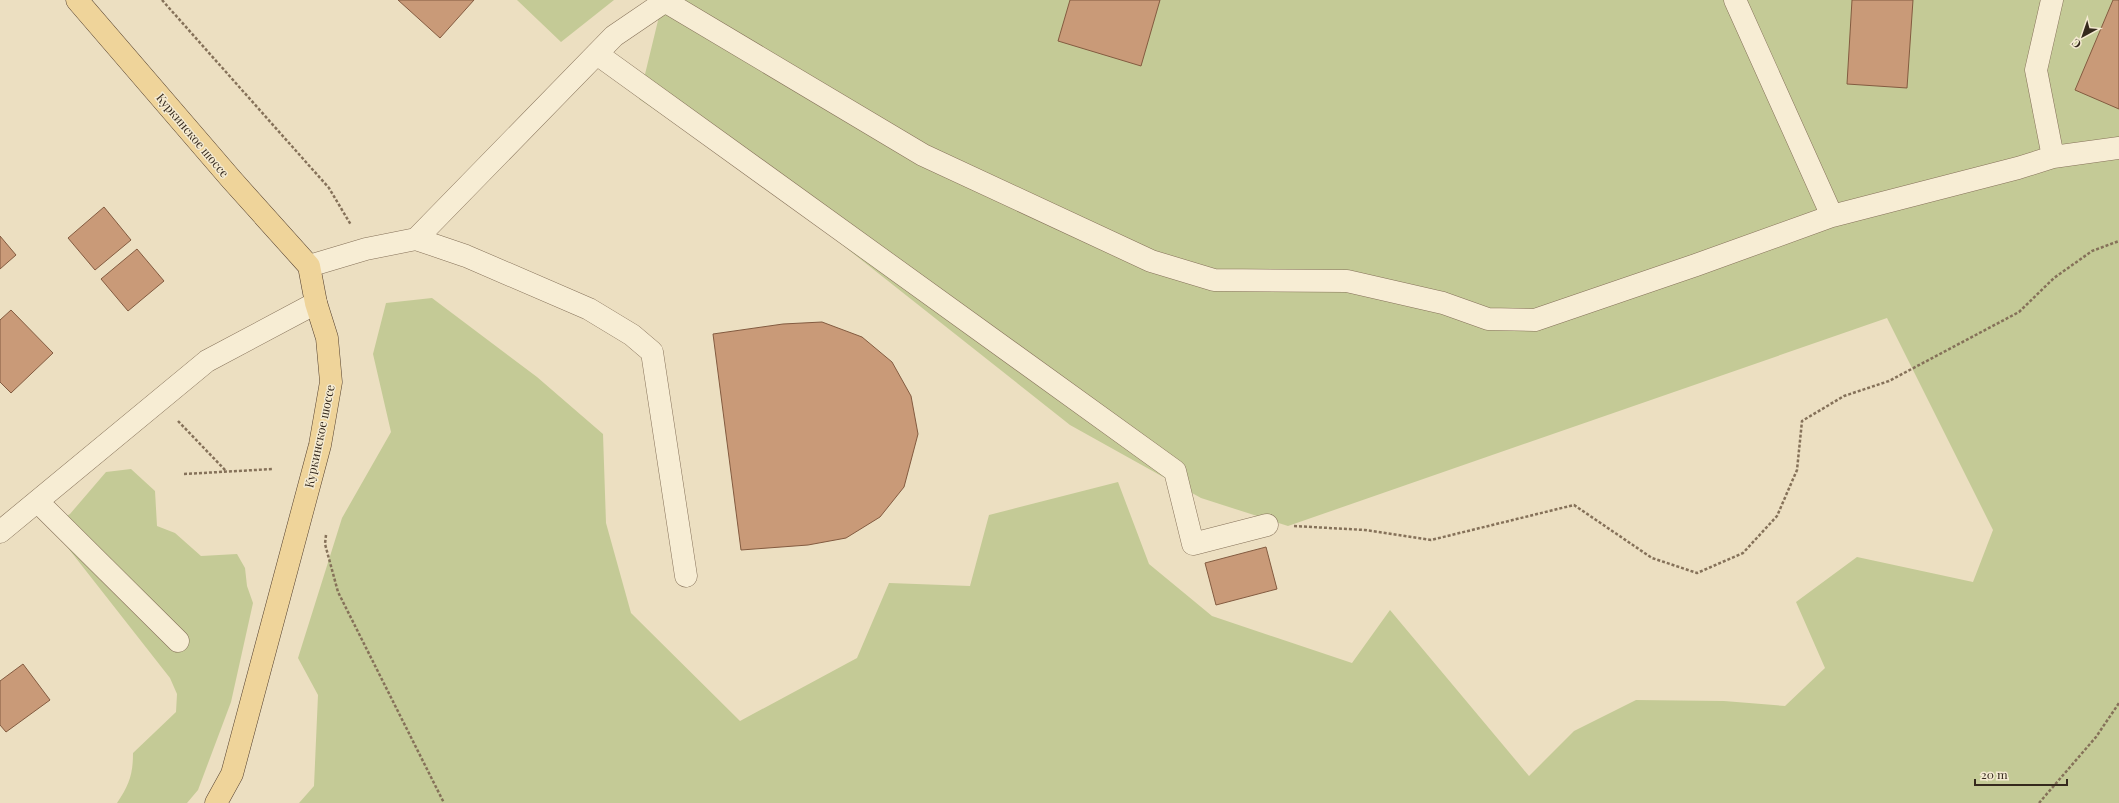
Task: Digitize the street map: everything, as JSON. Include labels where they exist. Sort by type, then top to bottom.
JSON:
[{"type":"main road","name":"Куркинское шоссе","points":[[77,0],[231,179],[309,266],[316,303],[327,338],[331,382],[320,445],[232,774],[216,803]]},
{"type":"lane","points":[[1735,0],[1832,216]]},
{"type":"lane","points":[[2052,0],[2036,70],[2053,157]]},
{"type":"lane","points":[[416,238],[614,36],[665,1],[923,155],[1152,261],[1214,280],[1347,281],[1443,304],[1488,319],[1535,320],[1696,265],[1832,216],[2018,168],[2053,157],[2119,148]]},
{"type":"lane","points":[[597,54],[1175,471],[1193,544],[1267,525]]},
{"type":"lane","points":[[309,266],[366,249],[416,238],[466,256],[589,309],[632,335],[652,352],[686,576]]},
{"type":"lane","points":[[0,532],[207,361],[316,303]]},
{"type":"lane","points":[[38,502],[178,641]]},
{"type":"path","points":[[162,0],[329,188],[366,249]]},
{"type":"path","points":[[1267,525],[1365,530],[1431,540],[1574,505],[1652,558],[1697,573],[1743,553],[1777,516],[1797,470],[1802,421],[1844,396],[1889,381],[2019,312],[2054,278],[2092,251],[2119,241]]},
{"type":"path","points":[[159,401],[226,471]]},
{"type":"path","points":[[184,474],[273,469]]},
{"type":"path","points":[[327,528],[325,544],[338,592],[444,803]]},
{"type":"path","points":[[2039,803],[2096,737],[2119,703]]},
{"type":"green space","points":[[517,0],[614,0],[561,42]]},
{"type":"green space","points":[[663,0],[2119,0],[2119,803],[299,803],[314,786],[318,695],[298,658],[342,518],[391,432],[373,354],[386,303],[432,298],[537,377],[603,434],[606,523],[631,613],[740,721],[857,658],[889,583],[970,586],[989,515],[1118,482],[1149,564],[1212,616],[1352,663],[1390,610],[1529,776],[1574,731],[1636,700],[1724,701],[1785,706],[1825,668],[1796,602],[1857,557],[1973,582],[1993,530],[1887,318],[1288,526],[1201,498],[1070,425],[768,186],[639,99]]},
{"type":"green space","points":[[131,469],[155,491],[157,526],[175,533],[201,556],[237,554],[245,568],[247,586],[253,603],[231,702],[198,790],[187,803],[117,803],[130,780],[133,753],[176,712],[177,694],[170,678],[50,525],[70,514],[106,472]]},
{"type":"building","points":[[398,0],[474,0],[440,38]]},
{"type":"building","points":[[1070,0],[1160,0],[1141,66],[1058,41]]},
{"type":"building","points":[[1852,0],[1913,0],[1907,88],[1847,84]]},
{"type":"building","points":[[2113,0],[2119,0],[2119,109],[2075,90]]},
{"type":"building","points":[[104,207],[131,240],[95,270],[68,238]]},
{"type":"building","points":[[0,236],[16,255],[0,269]]},
{"type":"building","points":[[137,249],[164,281],[128,311],[101,279]]},
{"type":"building","points":[[11,310],[53,353],[11,393],[0,382],[0,320]]},
{"type":"building","points":[[822,322],[862,337],[892,362],[911,396],[918,434],[904,487],[880,517],[846,538],[808,545],[741,550],[713,334],[783,324]]},
{"type":"building","points":[[1266,547],[1277,589],[1216,605],[1205,563]]},
{"type":"building","points":[[23,664],[50,700],[6,732],[0,725],[0,681]]}]
